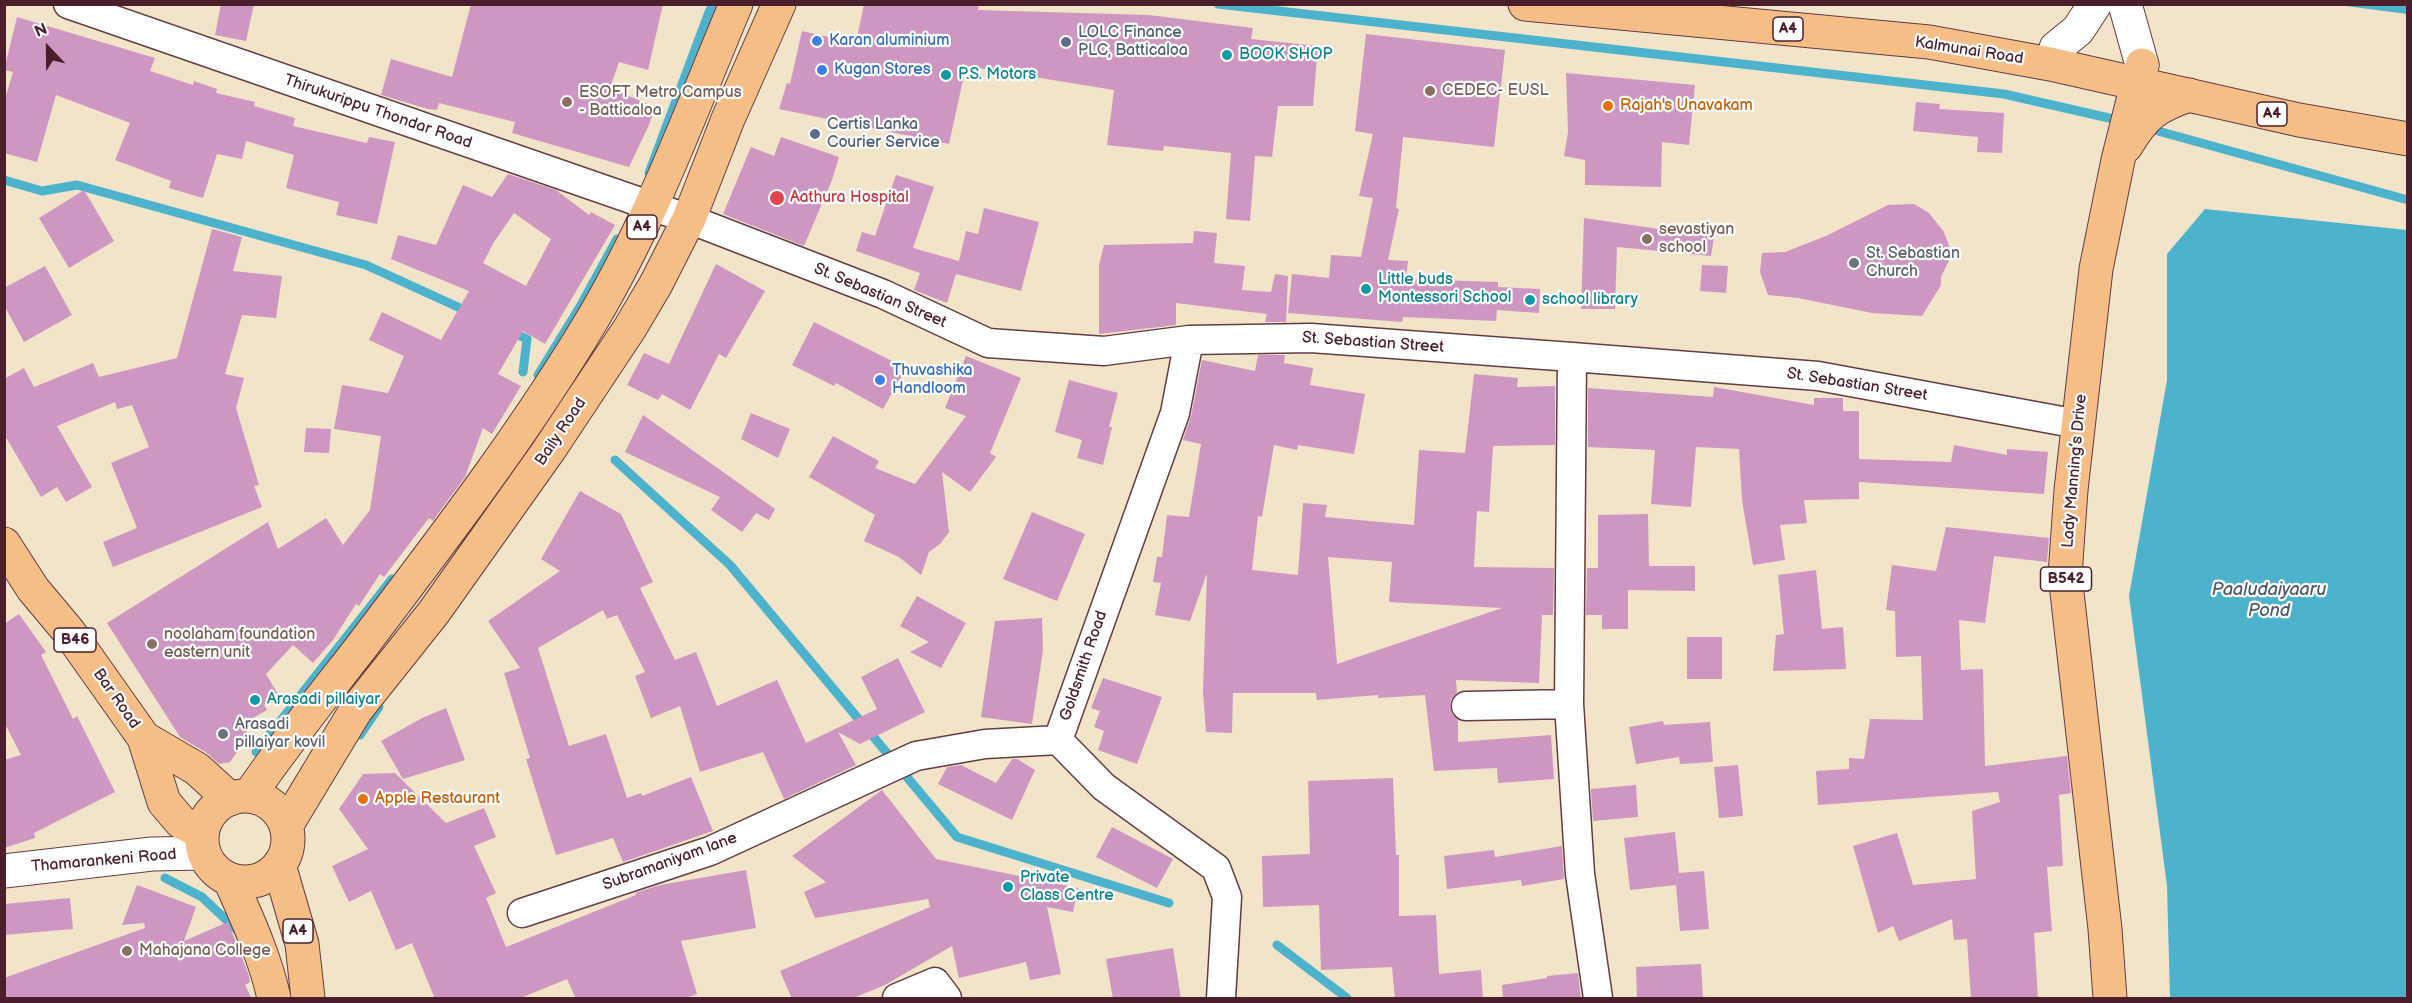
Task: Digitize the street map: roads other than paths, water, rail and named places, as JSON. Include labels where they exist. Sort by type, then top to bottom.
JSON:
[{"type":"main road","name":"Baily Road","points":[[240,797],[433,553],[519,434],[592,321],[652,206],[736,4]]},
{"type":"main road","name":"Baily Road","points":[[286,826],[356,710],[434,612],[608,364],[656,284],[688,219],[728,119],[779,4]]},
{"type":"main road","name":"Kalmunai Road","points":[[1525,4],[1929,42],[2139,74],[2408,124]]},
{"type":"main road","name":"Kalmunai Road","points":[[1761,4],[2055,48],[2139,74],[2189,95],[2299,120],[2408,139]]},
{"type":"main road","name":"Lady Manning’s Drive","points":[[2110,999],[2105,929],[2065,575],[2071,490],[2096,269],[2118,160],[2139,74]]},
{"type":"main road","name":"Lady Manning’s Drive","points":[[2118,160],[2134,132],[2150,113],[2169,102],[2189,95]]},
{"type":"main road","name":"Bar Road","points":[[4,544],[33,589],[69,632],[144,738],[164,802],[203,843]]},
{"type":"main road","name":"Bar Road","points":[[144,738],[240,797]]},
{"type":"main road","points":[[240,797],[273,806],[281,815],[286,826],[288,840],[279,866],[269,875],[243,882],[230,880],[218,874],[209,864],[203,843],[205,822],[211,812],[220,804],[240,797]]},
{"type":"main road","name":"A4","points":[[279,866],[302,944],[308,999]]},
{"type":"main road","name":"A4","points":[[230,880],[257,941],[270,978],[274,999]]},
{"type":"street","name":"Thirukurippu Thondar Road","points":[[68,4],[688,219]]},
{"type":"street","points":[[2055,48],[2078,30],[2095,4]]},
{"type":"street","points":[[2125,4],[2139,74]]},
{"type":"street","name":"St. Sebastian Street","points":[[688,219],[883,294],[988,343],[1104,351],[1189,340],[1311,338],[1572,357],[1818,376],[2078,424]]},
{"type":"street","name":"Goldsmith Road","points":[[1189,340],[1175,413],[1058,740],[1104,787],[1216,868],[1227,897],[1221,999]]},
{"type":"street","points":[[1572,357],[1569,704],[1580,874],[1598,999]]},
{"type":"street","points":[[1466,706],[1569,704]]},
{"type":"street","name":"Subramaniyam lane","points":[[522,913],[710,851],[916,756],[985,744],[1058,740]]},
{"type":"street","name":"Thamarankeni Road","points":[[4,871],[142,855],[203,843]]},
{"type":"street","points":[[897,999],[934,982],[947,999]]},
{"type":"water","points":[[2338,5],[2407,5],[2407,14]]},
{"type":"water","name":"Paaludaiyaaru Pond","points":[[2205,209],[2407,230],[2407,998],[2170,998],[2167,886],[2129,596],[2167,380],[2167,254]]},
{"type":"waterway","points":[[649,173],[714,4]]},
{"type":"waterway","points":[[1218,4],[2004,94],[2122,121]]},
{"type":"waterway","points":[[2147,128],[2408,200]]},
{"type":"waterway","points":[[4,180],[42,191],[77,185],[366,265],[471,313]]},
{"type":"waterway","points":[[538,375],[581,305],[617,239]]},
{"type":"waterway","points":[[510,331],[527,339],[523,372]]},
{"type":"waterway","points":[[615,460],[730,565],[957,837],[1169,903]]},
{"type":"waterway","points":[[256,752],[392,579]]},
{"type":"waterway","points":[[360,735],[379,707]]},
{"type":"waterway","points":[[165,878],[202,897],[238,931]]},
{"type":"waterway","points":[[1277,945],[1347,998]]},
{"type":"place","name":"Karan aluminium","points":[[817,41]]},
{"type":"place","name":"LOLC Finance PLC, Batticaloa","points":[[1066,42]]},
{"type":"place","name":"BOOK SHOP","points":[[1227,55]]},
{"type":"place","name":"Kugan Stores","points":[[822,70]]},
{"type":"place","name":"P.S. Motors","points":[[946,75]]},
{"type":"place","name":"CEDEC- EUSL","points":[[1430,91]]},
{"type":"place","name":"ESOFT Metro Campus - Batticaloa","points":[[567,102]]},
{"type":"place","name":"Rajah's Unavakam","points":[[1608,106]]},
{"type":"place","name":"Certis Lanka Courier Service","points":[[815,134]]},
{"type":"place","name":"Aathura Hospital","points":[[777,198]]},
{"type":"place","name":"sevastiyan school","points":[[1647,239]]},
{"type":"place","name":"St. Sebastian Church","points":[[1854,263]]},
{"type":"place","name":"Little buds Montessori School","points":[[1366,289]]},
{"type":"place","name":"school library","points":[[1530,300]]},
{"type":"place","name":"Thuvashika Handloom","points":[[880,380]]},
{"type":"place","name":"noolaham foundation eastern unit","points":[[152,644]]},
{"type":"place","name":"Arasadi pillaiyar","points":[[255,700]]},
{"type":"place","name":"Arasadi pillaiyar kovil","points":[[223,734]]},
{"type":"place","name":"Apple Restaurant","points":[[363,799]]},
{"type":"place","name":"Private Class Centre","points":[[1008,887]]},
{"type":"place","name":"Mahajana College","points":[[127,951]]}]
